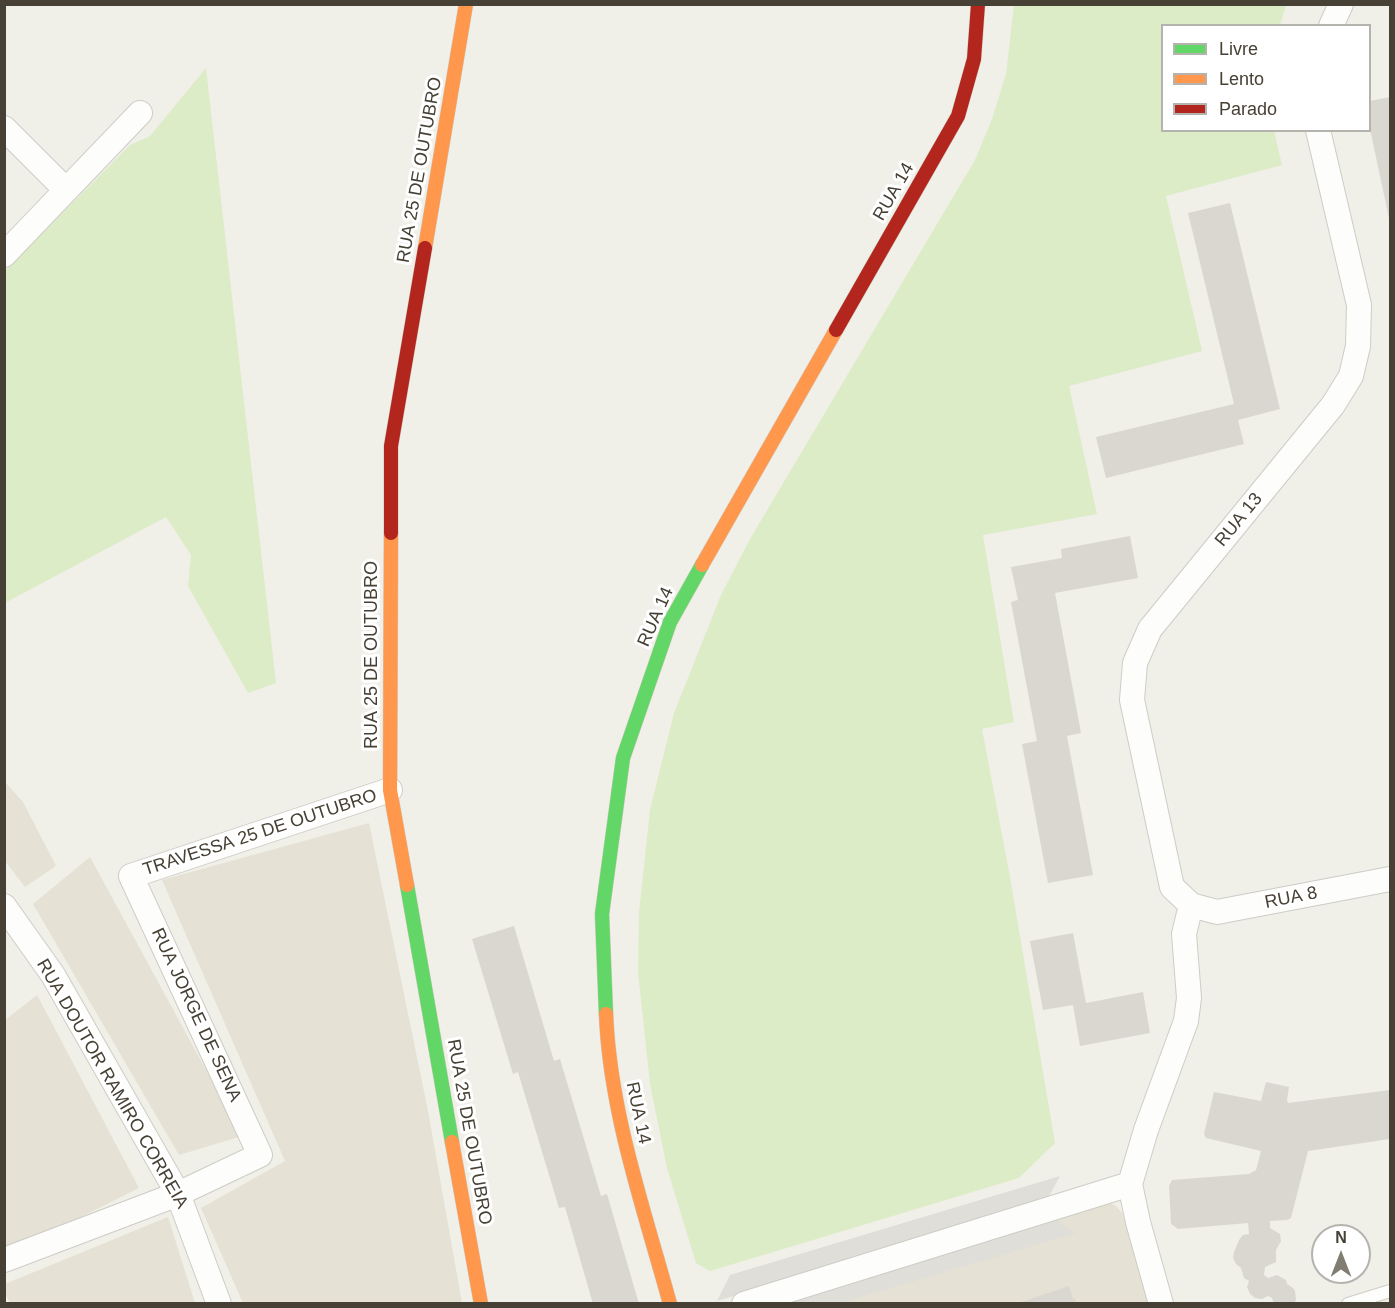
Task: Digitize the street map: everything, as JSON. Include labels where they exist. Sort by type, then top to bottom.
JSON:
[{"type":"street","name":"RUA 25 DE OUTUBRO","points":[[466,4],[391,446],[390,790],[481,1304]]},
{"type":"street","name":"RUA 14","points":[[670,1304],[618,1114],[607,1036],[602,914],[622,758],[670,622],[958,116],[974,59],[978,4]]},
{"type":"street","points":[[1332,24],[1341,4]]},
{"type":"street","points":[[4,255],[140,113]]},
{"type":"street","points":[[4,128],[66,190]]},
{"type":"street","name":"RUA 13","points":[[1191,905],[1172,887],[1132,700],[1135,663],[1150,629],[1333,405],[1351,376],[1358,346],[1359,305],[1318,132]]},
{"type":"street","name":"TRAVESSA 25 DE OUTUBRO","points":[[131,876],[390,790]]},
{"type":"street","name":"RUA JORGE DE SENA","points":[[131,876],[260,1155],[178,1194]]},
{"type":"street","name":"RUA 8","points":[[1191,905],[1217,912],[1390,879]]},
{"type":"street","points":[[1161,1304],[1130,1184],[1146,1130],[1186,1021],[1189,998],[1184,934],[1191,905]]},
{"type":"street","name":"RUA DOUTOR RAMIRO CORREIA","points":[[4,906],[53,975],[178,1194],[219,1304]]},
{"type":"street","points":[[744,1304],[1130,1184]]},
{"type":"street","points":[[4,1260],[178,1194]]},
{"type":"lane","points":[[1348,1304],[1390,1291]]},
{"type":"shaded area","points":[[5,782],[23,802],[56,866],[25,887],[5,861]]},
{"type":"shaded area","points":[[369,823],[428,1111],[462,1303],[243,1303],[201,1208],[285,1161],[162,880]]},
{"type":"shaded area","points":[[90,857],[242,1136],[179,1155],[33,904]]},
{"type":"shaded area","points":[[37,995],[139,1188],[5,1255],[5,1020]]},
{"type":"shaded area","points":[[1060,1176],[1046,1202],[717,1301],[730,1275]]},
{"type":"shaded area","points":[[1104,1202],[1115,1205],[1123,1214],[1149,1303],[770,1304]]},
{"type":"shaded area","points":[[168,1217],[195,1303],[10,1303],[5,1293],[5,1284]]},
{"type":"shaded area","points":[[1052,1217],[1076,1233],[841,1303],[770,1304]]},
{"type":"green space","points":[[1014,5],[1286,5],[1280,24],[1161,24],[1161,132],[1274,132],[1282,165],[1166,196],[1202,351],[1069,386],[1097,514],[983,535],[1014,722],[982,729],[1010,877],[1055,1143],[1019,1178],[710,1271],[696,1263],[667,1168],[650,1084],[638,972],[639,912],[650,810],[674,713],[721,595],[750,539],[975,160],[992,119],[1006,74]]},
{"type":"green space","points":[[206,68],[276,683],[248,693],[188,586],[191,555],[166,517],[5,603],[5,271],[130,145],[150,136]]},
{"type":"building","points":[[1390,97],[1390,223],[1371,132],[1371,101]]},
{"type":"building","points":[[1230,203],[1280,409],[1238,420],[1244,444],[1106,478],[1096,437],[1234,404],[1188,213]]},
{"type":"building","points":[[1130,536],[1138,578],[1055,593],[1081,733],[1067,736],[1093,875],[1048,883],[1022,744],[1037,741],[1011,602],[1018,600],[1011,567],[1062,558],[1061,549]]},
{"type":"building","points":[[514,926],[554,1061],[560,1059],[601,1196],[607,1194],[639,1304],[593,1304],[565,1207],[559,1208],[518,1072],[513,1074],[472,939]]},
{"type":"building","points":[[1073,933],[1086,1003],[1143,992],[1150,1033],[1080,1046],[1073,1005],[1043,1010],[1030,941]]},
{"type":"building","points":[[1266,1082],[1289,1087],[1288,1103],[1390,1090],[1390,1139],[1308,1151],[1291,1218],[1270,1221],[1270,1228],[1280,1234],[1281,1241],[1276,1250],[1276,1262],[1265,1267],[1264,1275],[1268,1278],[1277,1275],[1286,1280],[1295,1291],[1294,1304],[1274,1304],[1272,1298],[1268,1296],[1262,1299],[1250,1294],[1247,1287],[1249,1281],[1244,1278],[1241,1268],[1233,1258],[1239,1240],[1243,1235],[1249,1234],[1248,1223],[1178,1229],[1171,1224],[1169,1186],[1172,1180],[1249,1174],[1256,1170],[1261,1151],[1206,1138],[1204,1134],[1214,1092],[1261,1101]]},
{"type":"building","points":[[1069,1286],[1077,1304],[1015,1304]]},
{"type":"traffic: fast","points":[[606,1014],[602,914],[623,758],[670,622],[702,565]]},
{"type":"traffic: fast","points":[[407,885],[452,1142]]},
{"type":"traffic: slow","points":[[425,248],[466,4]]},
{"type":"traffic: slow","points":[[702,565],[836,330]]},
{"type":"traffic: slow","points":[[391,533],[390,790],[407,885]]},
{"type":"traffic: slow","points":[[606,1014],[614,1088],[621,1124],[639,1197],[670,1304]]},
{"type":"traffic: slow","points":[[452,1142],[481,1304]]},
{"type":"traffic: jam","points":[[836,330],[958,116],[974,59],[978,4]]},
{"type":"traffic: jam","points":[[391,533],[391,446],[425,248]]}]
